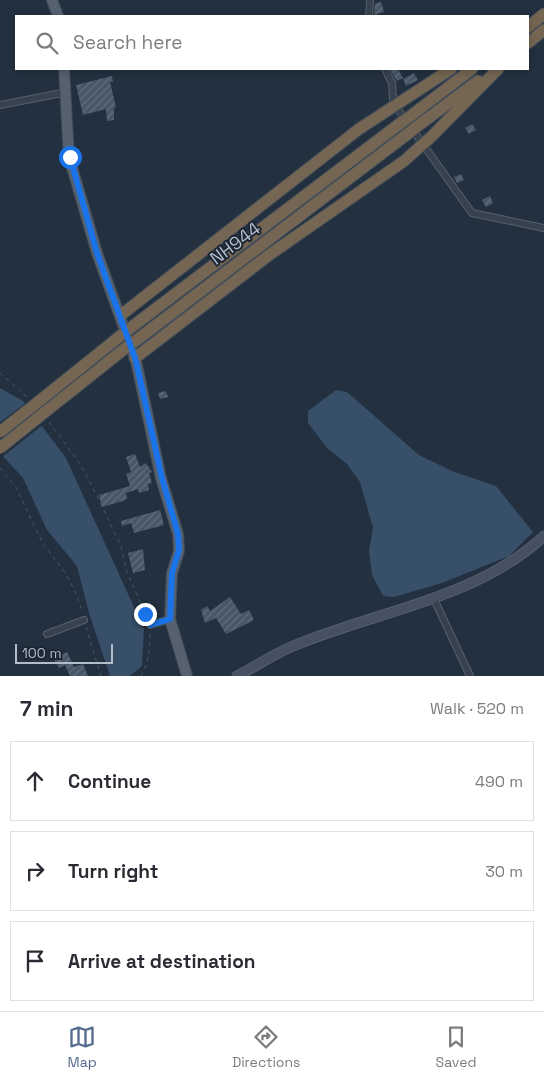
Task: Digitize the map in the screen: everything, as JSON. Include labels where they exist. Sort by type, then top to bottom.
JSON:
[{"type":"highway","points":[[530,26],[544,14]]},
{"type":"highway","points":[[529,42],[541,32]]},
{"type":"highway","points":[[121,315],[320,159],[395,104],[449,70]]},
{"type":"highway","name":"NH944","points":[[0,432],[133,326],[471,70]]},
{"type":"highway","name":"NH944","points":[[0,448],[46,416],[123,350],[492,70]]},
{"type":"highway","points":[[135,358],[270,255],[423,145],[497,70]]},
{"type":"main road","points":[[52,0],[58,15]]},
{"type":"main road","points":[[64,70],[70,157],[97,253],[135,358],[162,478],[178,534],[179,550],[172,573],[170,619],[187,676]]},
{"type":"street","points":[[369,15],[370,0]]},
{"type":"street","points":[[386,70],[392,83],[395,104],[472,213],[544,228]]},
{"type":"street","points":[[0,105],[67,92]]},
{"type":"street","points":[[237,676],[291,647],[477,581],[510,564],[544,536]]},
{"type":"street","points":[[434,597],[470,676]]},
{"type":"street","points":[[150,625],[170,619]]},
{"type":"street","points":[[47,634],[84,620]]},
{"type":"path","points":[[0,373],[36,403]]},
{"type":"path","points":[[46,416],[80,464],[96,494],[121,546],[132,586],[150,625],[150,648],[146,666],[141,676]]},
{"type":"path","points":[[0,468],[16,487],[43,544],[64,571],[74,589],[101,676]]},
{"type":"water","points":[[0,388],[23,401],[66,458],[144,629],[142,666],[130,676],[110,676],[89,613],[77,566],[47,530],[23,478],[0,453]]},
{"type":"water","points":[[336,390],[347,392],[419,455],[452,471],[496,486],[533,532],[509,556],[442,583],[394,597],[383,596],[372,575],[369,551],[373,528],[360,482],[347,464],[328,449],[308,423],[308,411]]},
{"type":"pier","points":[[27,402],[44,424],[1,458],[0,422]]},
{"type":"building","points":[[381,2],[384,12],[374,15],[375,4]]},
{"type":"building","points":[[391,70],[399,70],[403,78],[397,81]]},
{"type":"building","points":[[414,73],[418,80],[406,86],[403,79]]},
{"type":"building","points":[[112,76],[113,82],[110,82],[116,107],[114,108],[114,120],[107,121],[106,109],[83,115],[76,85]]},
{"type":"building","points":[[472,124],[476,130],[469,134],[465,128]]},
{"type":"building","points":[[461,174],[464,180],[457,183],[454,177]]},
{"type":"building","points":[[490,196],[493,203],[486,207],[482,200]]},
{"type":"building","points":[[166,391],[168,397],[160,399],[158,393]]},
{"type":"building","points":[[135,454],[140,467],[146,463],[152,472],[149,473],[152,483],[148,484],[149,490],[139,493],[138,489],[126,493],[127,498],[123,501],[102,507],[99,495],[130,486],[126,474],[131,472],[126,457]]},
{"type":"building","points":[[160,510],[164,525],[134,533],[131,523],[122,526],[121,521]]},
{"type":"building","points":[[143,549],[145,570],[133,573],[128,553]]},
{"type":"building","points":[[230,597],[241,614],[249,610],[254,620],[226,634],[216,618],[205,623],[201,610],[207,606],[210,611]]},
{"type":"building","points":[[67,652],[74,667],[83,664],[88,676],[70,676],[65,665],[59,668],[54,659]]},
{"type":"route","points":[[70,157],[97,253],[119,308],[140,374],[162,478],[178,534],[179,550],[172,573],[170,592],[170,619],[150,625],[145,614]]}]
